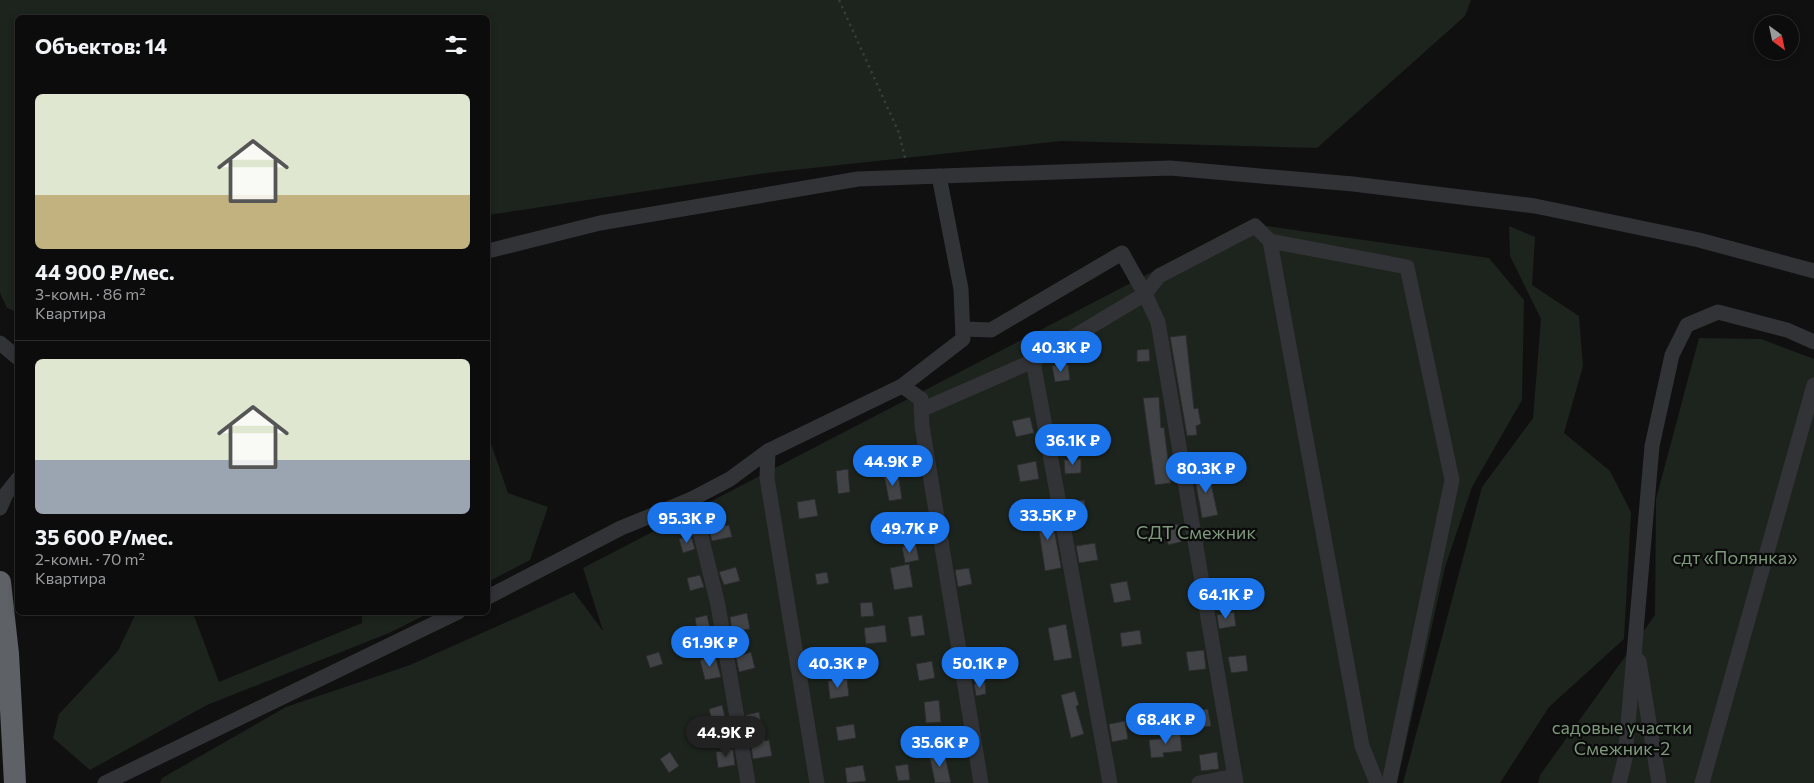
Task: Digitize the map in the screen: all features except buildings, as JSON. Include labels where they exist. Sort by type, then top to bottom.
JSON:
[{"type":"highway","points":[[0,582],[8,654],[15,783]]},
{"type":"street","points":[[490,251],[620,220],[858,179],[1170,168],[1353,184],[1534,206],[1699,240],[1814,271]]},
{"type":"street","points":[[490,596],[621,528],[692,499],[730,479],[768,451],[902,386],[963,339],[961,289],[939,176]]},
{"type":"street","points":[[921,410],[1033,361],[1145,294],[1159,276],[1255,226],[1270,241],[1407,267],[1452,480],[1389,783]]},
{"type":"street","points":[[1270,241],[1362,746],[1377,783]]},
{"type":"street","points":[[963,329],[991,330],[1122,253],[1145,294],[1158,322],[1236,780],[1199,783]]},
{"type":"street","points":[[1619,783],[1625,759],[1652,446],[1672,355],[1688,325],[1718,312],[1787,330],[1814,342]]},
{"type":"street","points":[[0,343],[15,356]]},
{"type":"street","points":[[1033,361],[1110,783]]},
{"type":"street","points":[[1702,783],[1814,385]]},
{"type":"street","points":[[902,386],[921,398],[923,436],[981,783]]},
{"type":"street","points":[[768,451],[767,478],[818,783]]},
{"type":"street","points":[[0,508],[6,494],[15,483]]},
{"type":"street","points":[[692,499],[718,605],[748,783]]},
{"type":"street","points":[[105,783],[452,615]]},
{"type":"street","points":[[1636,636],[1658,783]]},
{"type":"path","points":[[838,0],[899,133],[909,177]]},
{"type":"green space","points":[[0,0],[1471,0],[1465,16],[1317,148],[1061,141],[766,173],[490,215],[490,15],[15,15],[15,311],[7,308],[0,293]]},
{"type":"green space","name":"СДТ Смежник","points":[[1246,223],[1489,258],[1524,300],[1522,400],[1472,487],[1445,567],[1397,783],[160,783],[162,778],[286,707],[410,665],[574,592],[603,631],[583,568]]},
{"type":"green space","points":[[1509,226],[1535,237],[1532,285],[1579,316],[1583,366],[1564,433],[1610,471],[1631,512],[1624,639],[1549,707],[1500,783],[1403,783],[1482,487],[1533,418],[1541,319],[1510,256]]},
{"type":"green space","name":"сдт «Полянка»","points":[[1699,338],[1761,339],[1814,359],[1814,783],[1538,783],[1540,775],[1655,615],[1656,499]]},
{"type":"green space","points":[[490,441],[508,493],[548,507],[530,560],[490,581]]},
{"type":"green space","points":[[135,615],[194,615],[219,682],[362,623],[362,615],[425,615],[389,633],[207,705],[90,770],[53,738],[59,714],[118,651]]},
{"type":"park label","name":"садовые участки Смежник-2","points":[[1622,738]]}]
